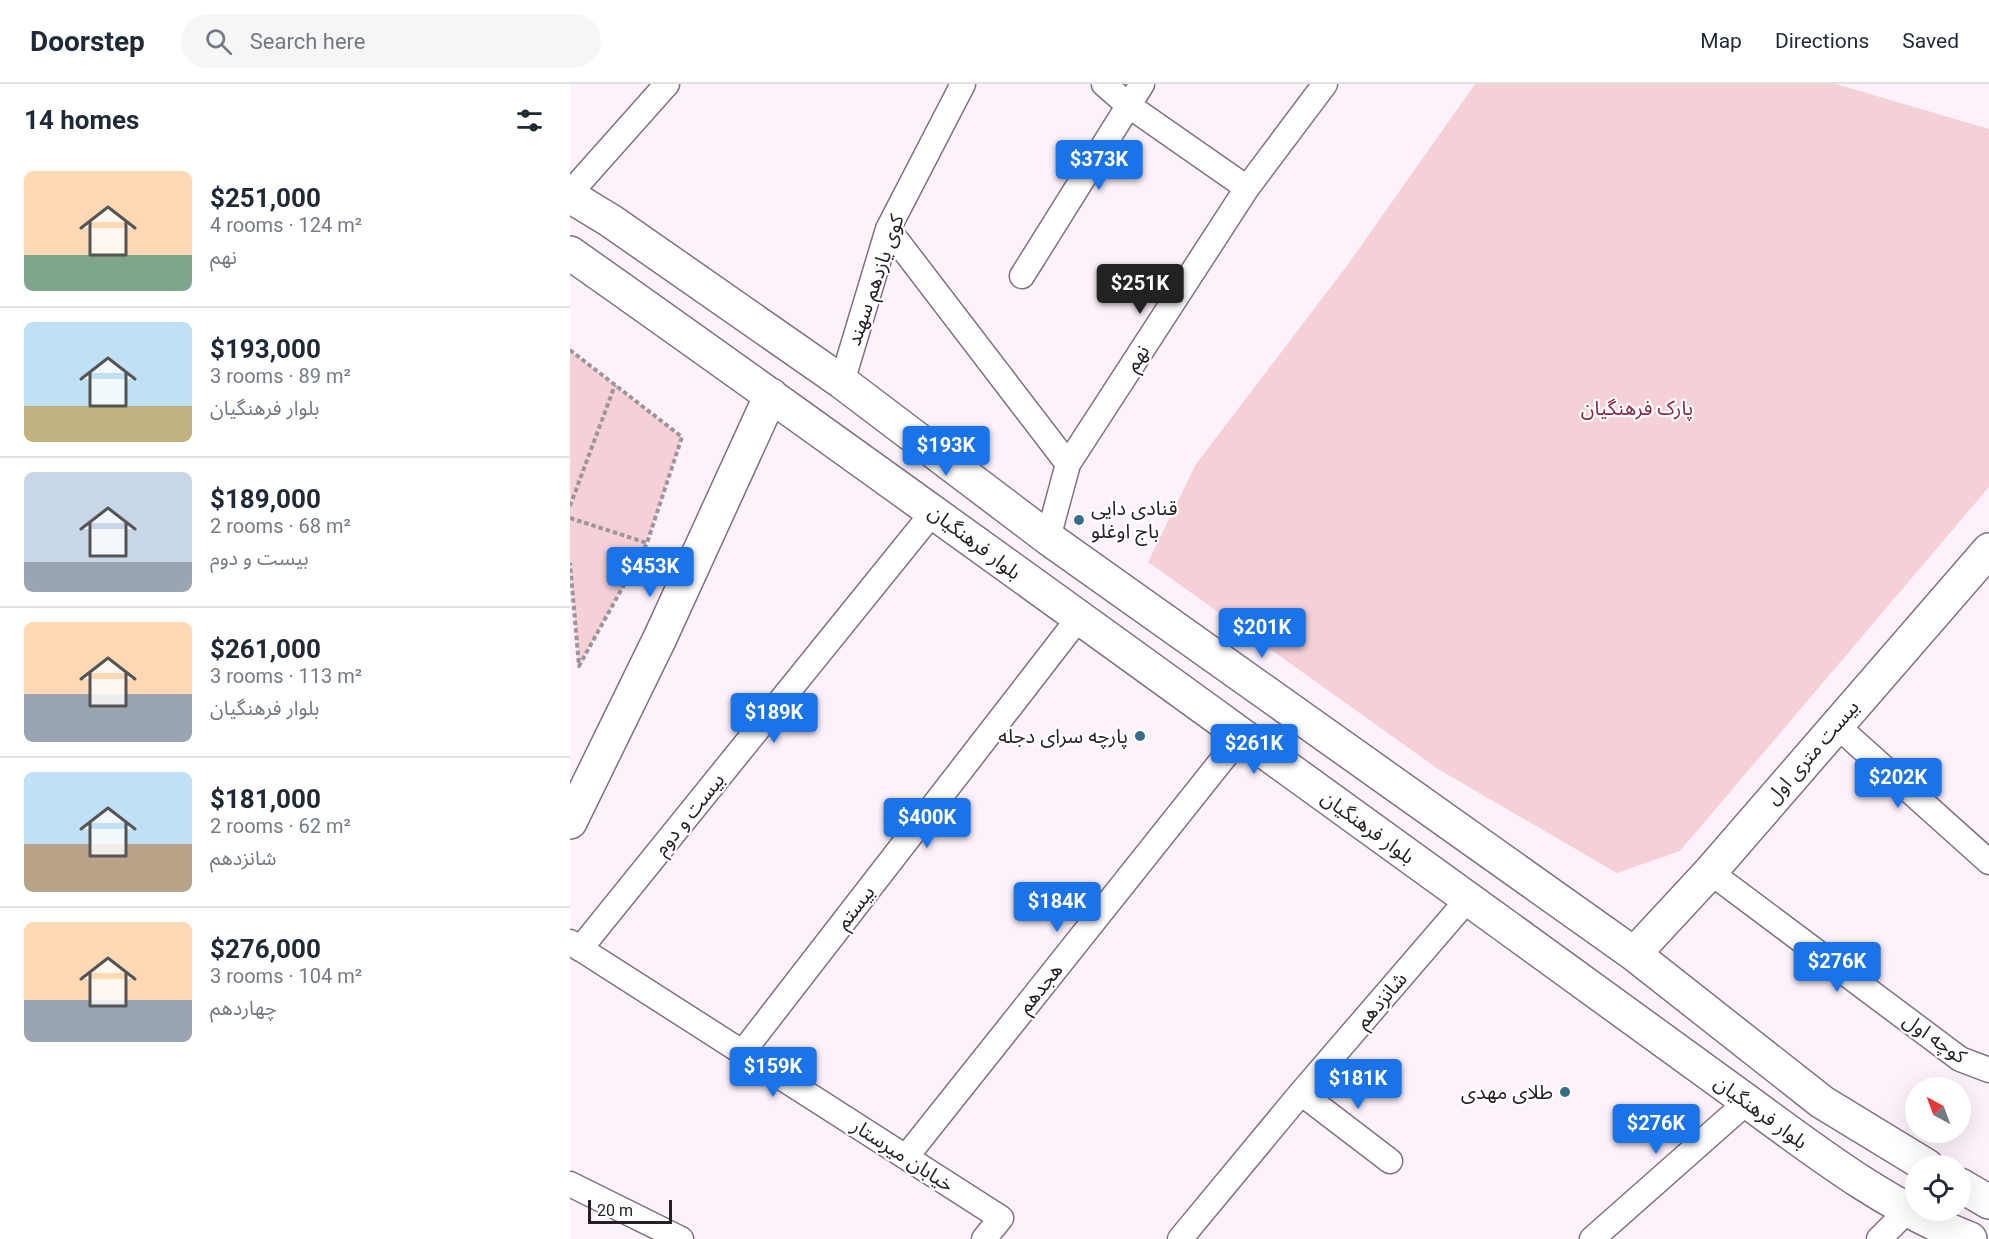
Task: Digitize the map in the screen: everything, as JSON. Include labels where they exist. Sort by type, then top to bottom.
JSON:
[{"type":"main road","points":[[570,195],[611,221],[842,382],[1048,538],[1634,954],[1822,1102],[1909,1155]]},
{"type":"main road","name":"بلوار فرهنگیان","points":[[570,253],[934,511],[1078,619],[1242,735],[1817,1153],[1905,1208]]},
{"type":"main road","points":[[570,822],[660,638],[771,395]]},
{"type":"main road","points":[[934,511],[981,489]]},
{"type":"main road","name":"بیست متری اول","points":[[1634,954],[1710,872],[1835,724],[1989,550]]},
{"type":"main road","points":[[1971,1191],[1989,1202]]},
{"type":"main road","name":"بلوار فرهنگیان","points":[[1928,1221],[1970,1239]]},
{"type":"street","points":[[570,195],[667,84]]},
{"type":"street","name":"کوی یازدهم سهند","points":[[842,382],[888,230],[963,84]]},
{"type":"street","points":[[1104,84],[1128,105],[1247,188]]},
{"type":"street","points":[[1022,276],[1142,84]]},
{"type":"street","name":"نهم","points":[[1048,538],[1068,464],[1247,188],[1325,84]]},
{"type":"street","points":[[888,230],[1068,464]]},
{"type":"street","name":"بیست و دوم","points":[[575,946],[934,511]]},
{"type":"street","name":"بیستم","points":[[742,1053],[1078,619]]},
{"type":"street","points":[[1835,724],[1989,862]]},
{"type":"street","name":"هجدهم","points":[[906,1157],[1242,735]]},
{"type":"street","name":"کوچه اول","points":[[1710,872],[1960,1059],[1989,1070]]},
{"type":"street","name":"شانزدهم","points":[[1180,1239],[1301,1093],[1468,900]]},
{"type":"street","name":"خیابان میرستار","points":[[575,946],[1001,1218],[984,1239]]},
{"type":"street","points":[[1301,1093],[1390,1161]]},
{"type":"street","points":[[1592,1239],[1747,1102]]},
{"type":"street","points":[[570,1184],[681,1239]]},
{"type":"street","points":[[1879,1239],[1905,1213]]},
{"type":"path","points":[[570,350],[682,437],[647,543],[579,666],[570,563]]},
{"type":"path","points":[[570,506],[615,385]]},
{"type":"path","points":[[570,518],[647,543]]},
{"type":"green space","name":"پارک فرهنگیان","points":[[1475,84],[1836,84],[1989,129],[1989,487],[1680,851],[1617,873],[1438,769],[1148,562],[1196,464],[1346,267]]},
{"type":"green space","points":[[570,350],[682,437],[647,543],[579,666],[570,563]]},
{"type":"place","name":"قنادی دایی باج اوغلو","points":[[1079,520]]},
{"type":"place","name":"پارچه سرای دجله","points":[[1140,736]]},
{"type":"place","name":"طلای مهدی","points":[[1565,1092]]}]
